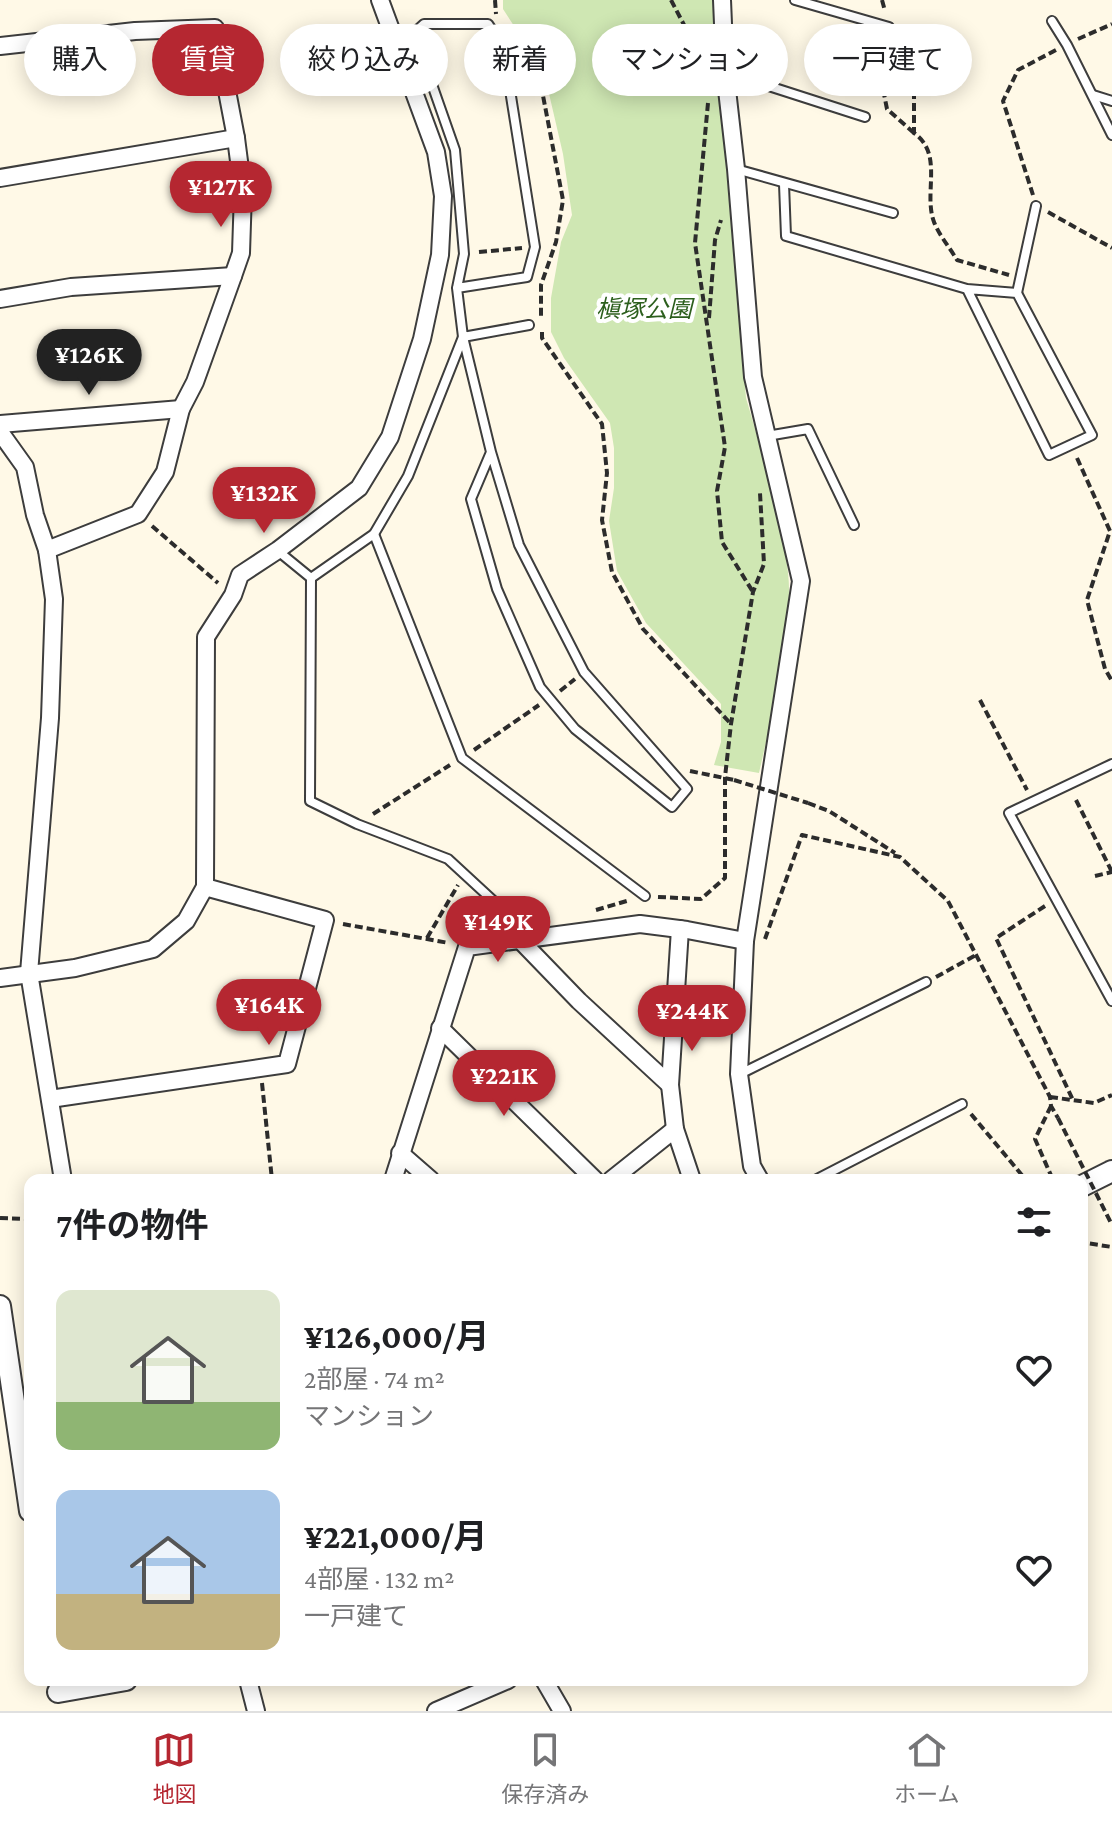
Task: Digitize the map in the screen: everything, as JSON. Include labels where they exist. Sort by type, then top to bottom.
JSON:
[{"type":"street","points":[[0,978],[75,968],[153,949],[186,921],[205,887],[206,637],[233,595],[240,575],[359,488],[390,437],[422,339],[440,255],[443,196],[436,152],[380,0]]},
{"type":"street","points":[[721,24],[722,0]]},
{"type":"street","points":[[0,46],[135,31],[215,28],[243,192],[241,253],[205,356],[181,409],[165,472],[138,514],[47,550]]},
{"type":"street","points":[[722,96],[736,169],[753,377],[801,581],[745,941],[739,1074],[752,1166],[757,1174]]},
{"type":"street","points":[[0,178],[236,138]]},
{"type":"street","points":[[0,299],[71,287],[233,276]]},
{"type":"street","points":[[0,424],[181,409]]},
{"type":"street","points":[[0,432],[25,467],[35,515],[47,550],[54,599],[50,705],[29,973],[62,1174]]},
{"type":"street","points":[[50,1099],[287,1064],[325,920],[205,887]]},
{"type":"street","points":[[395,1174],[467,947],[640,924],[745,941]]},
{"type":"street","points":[[680,929],[670,1085],[675,1129],[690,1174]]},
{"type":"street","points":[[521,941],[579,1001],[670,1085]]},
{"type":"street","points":[[440,1028],[589,1174]]},
{"type":"street","points":[[619,1174],[675,1129]]},
{"type":"street","points":[[400,1153],[424,1174]]},
{"type":"street","points":[[1088,1183],[1112,1171]]},
{"type":"street","points":[[0,1306],[8,1418],[24,1486]]},
{"type":"street","points":[[59,1694],[97,1686]]},
{"type":"street","points":[[250,1686],[256,1711]]},
{"type":"street","points":[[440,1711],[495,1686]]},
{"type":"street","points":[[547,1686],[562,1711]]},
{"type":"lane","points":[[795,0],[879,24]]},
{"type":"lane","points":[[1052,21],[1112,135]]},
{"type":"lane","points":[[457,288],[527,277],[535,247],[503,46],[488,24],[424,24],[414,33],[455,150],[464,254],[457,288],[463,337],[491,452],[519,545],[584,672],[687,789],[672,807],[575,729],[540,687],[497,589],[471,499],[491,452]]},
{"type":"lane","points":[[788,94],[865,117]]},
{"type":"lane","points":[[1093,95],[1112,101]]},
{"type":"lane","points":[[436,152],[455,150]]},
{"type":"lane","points":[[736,169],[893,213]]},
{"type":"lane","points":[[784,184],[786,236],[967,289],[1017,293]]},
{"type":"lane","points":[[967,289],[1049,455],[1092,435],[1017,293],[1036,206]]},
{"type":"lane","points":[[463,337],[529,325]]},
{"type":"lane","points":[[311,578],[374,534],[408,476],[463,337]]},
{"type":"lane","points":[[766,436],[808,429],[854,525]]},
{"type":"lane","points":[[374,534],[462,758],[645,896]]},
{"type":"lane","points":[[278,550],[311,578],[310,801],[357,824],[448,859],[511,917]]},
{"type":"lane","points":[[1112,764],[1009,813],[1112,1001]]},
{"type":"lane","points":[[739,1074],[926,982]]},
{"type":"lane","points":[[827,1174],[962,1104]]},
{"type":"path","points":[[495,0],[496,14],[503,24]]},
{"type":"path","points":[[671,0],[686,24]]},
{"type":"path","points":[[882,0],[888,24]]},
{"type":"path","points":[[1112,24],[1018,70],[1003,101],[1036,206],[1112,248]]},
{"type":"path","points":[[543,96],[563,200],[556,242],[541,285],[542,338],[602,424],[607,473],[602,520],[612,572],[643,629],[731,724]]},
{"type":"path","points":[[709,96],[695,243],[725,447],[717,491],[722,542],[753,592]]},
{"type":"path","points":[[884,96],[887,109],[921,138],[930,153],[933,220],[957,260],[1019,278]]},
{"type":"path","points":[[914,96],[914,133]]},
{"type":"path","points":[[709,328],[715,240],[724,212]]},
{"type":"path","points":[[464,254],[556,242]]},
{"type":"path","points":[[1071,445],[1110,531],[1087,600],[1105,669],[1112,681]]},
{"type":"path","points":[[138,514],[233,595]]},
{"type":"path","points":[[980,700],[1033,802]]},
{"type":"path","points":[[668,767],[734,780],[829,811],[900,857],[948,901],[1050,1097],[1051,1106],[1086,1174]]},
{"type":"path","points":[[1076,800],[1112,872],[1095,876]]},
{"type":"path","points":[[763,946],[802,835],[900,857]]},
{"type":"path","points":[[427,938],[464,873]]},
{"type":"path","points":[[1057,899],[996,938],[1073,1100]]},
{"type":"path","points":[[926,982],[976,955]]},
{"type":"path","points":[[260,1069],[271,1174]]},
{"type":"path","points":[[1050,1097],[1094,1103],[1112,1095]]},
{"type":"path","points":[[962,1104],[1021,1174]]},
{"type":"path","points":[[1050,1174],[1035,1139],[1051,1106]]},
{"type":"path","points":[[1088,1177],[1112,1225]]},
{"type":"path","points":[[0,1218],[24,1219]]},
{"type":"path","points":[[1088,1243],[1112,1247]]},
{"type":"green space","name":"槇塚公園","points":[[503,0],[715,0],[716,24],[592,24],[592,96],[720,96],[746,398],[786,556],[789,586],[782,663],[759,773],[714,765],[721,742],[721,704],[646,623],[617,571],[609,521],[614,488],[614,448],[610,423],[564,358],[551,332],[551,298],[561,242],[572,215],[563,154],[550,96],[576,96],[576,24],[513,24],[503,9]]}]
